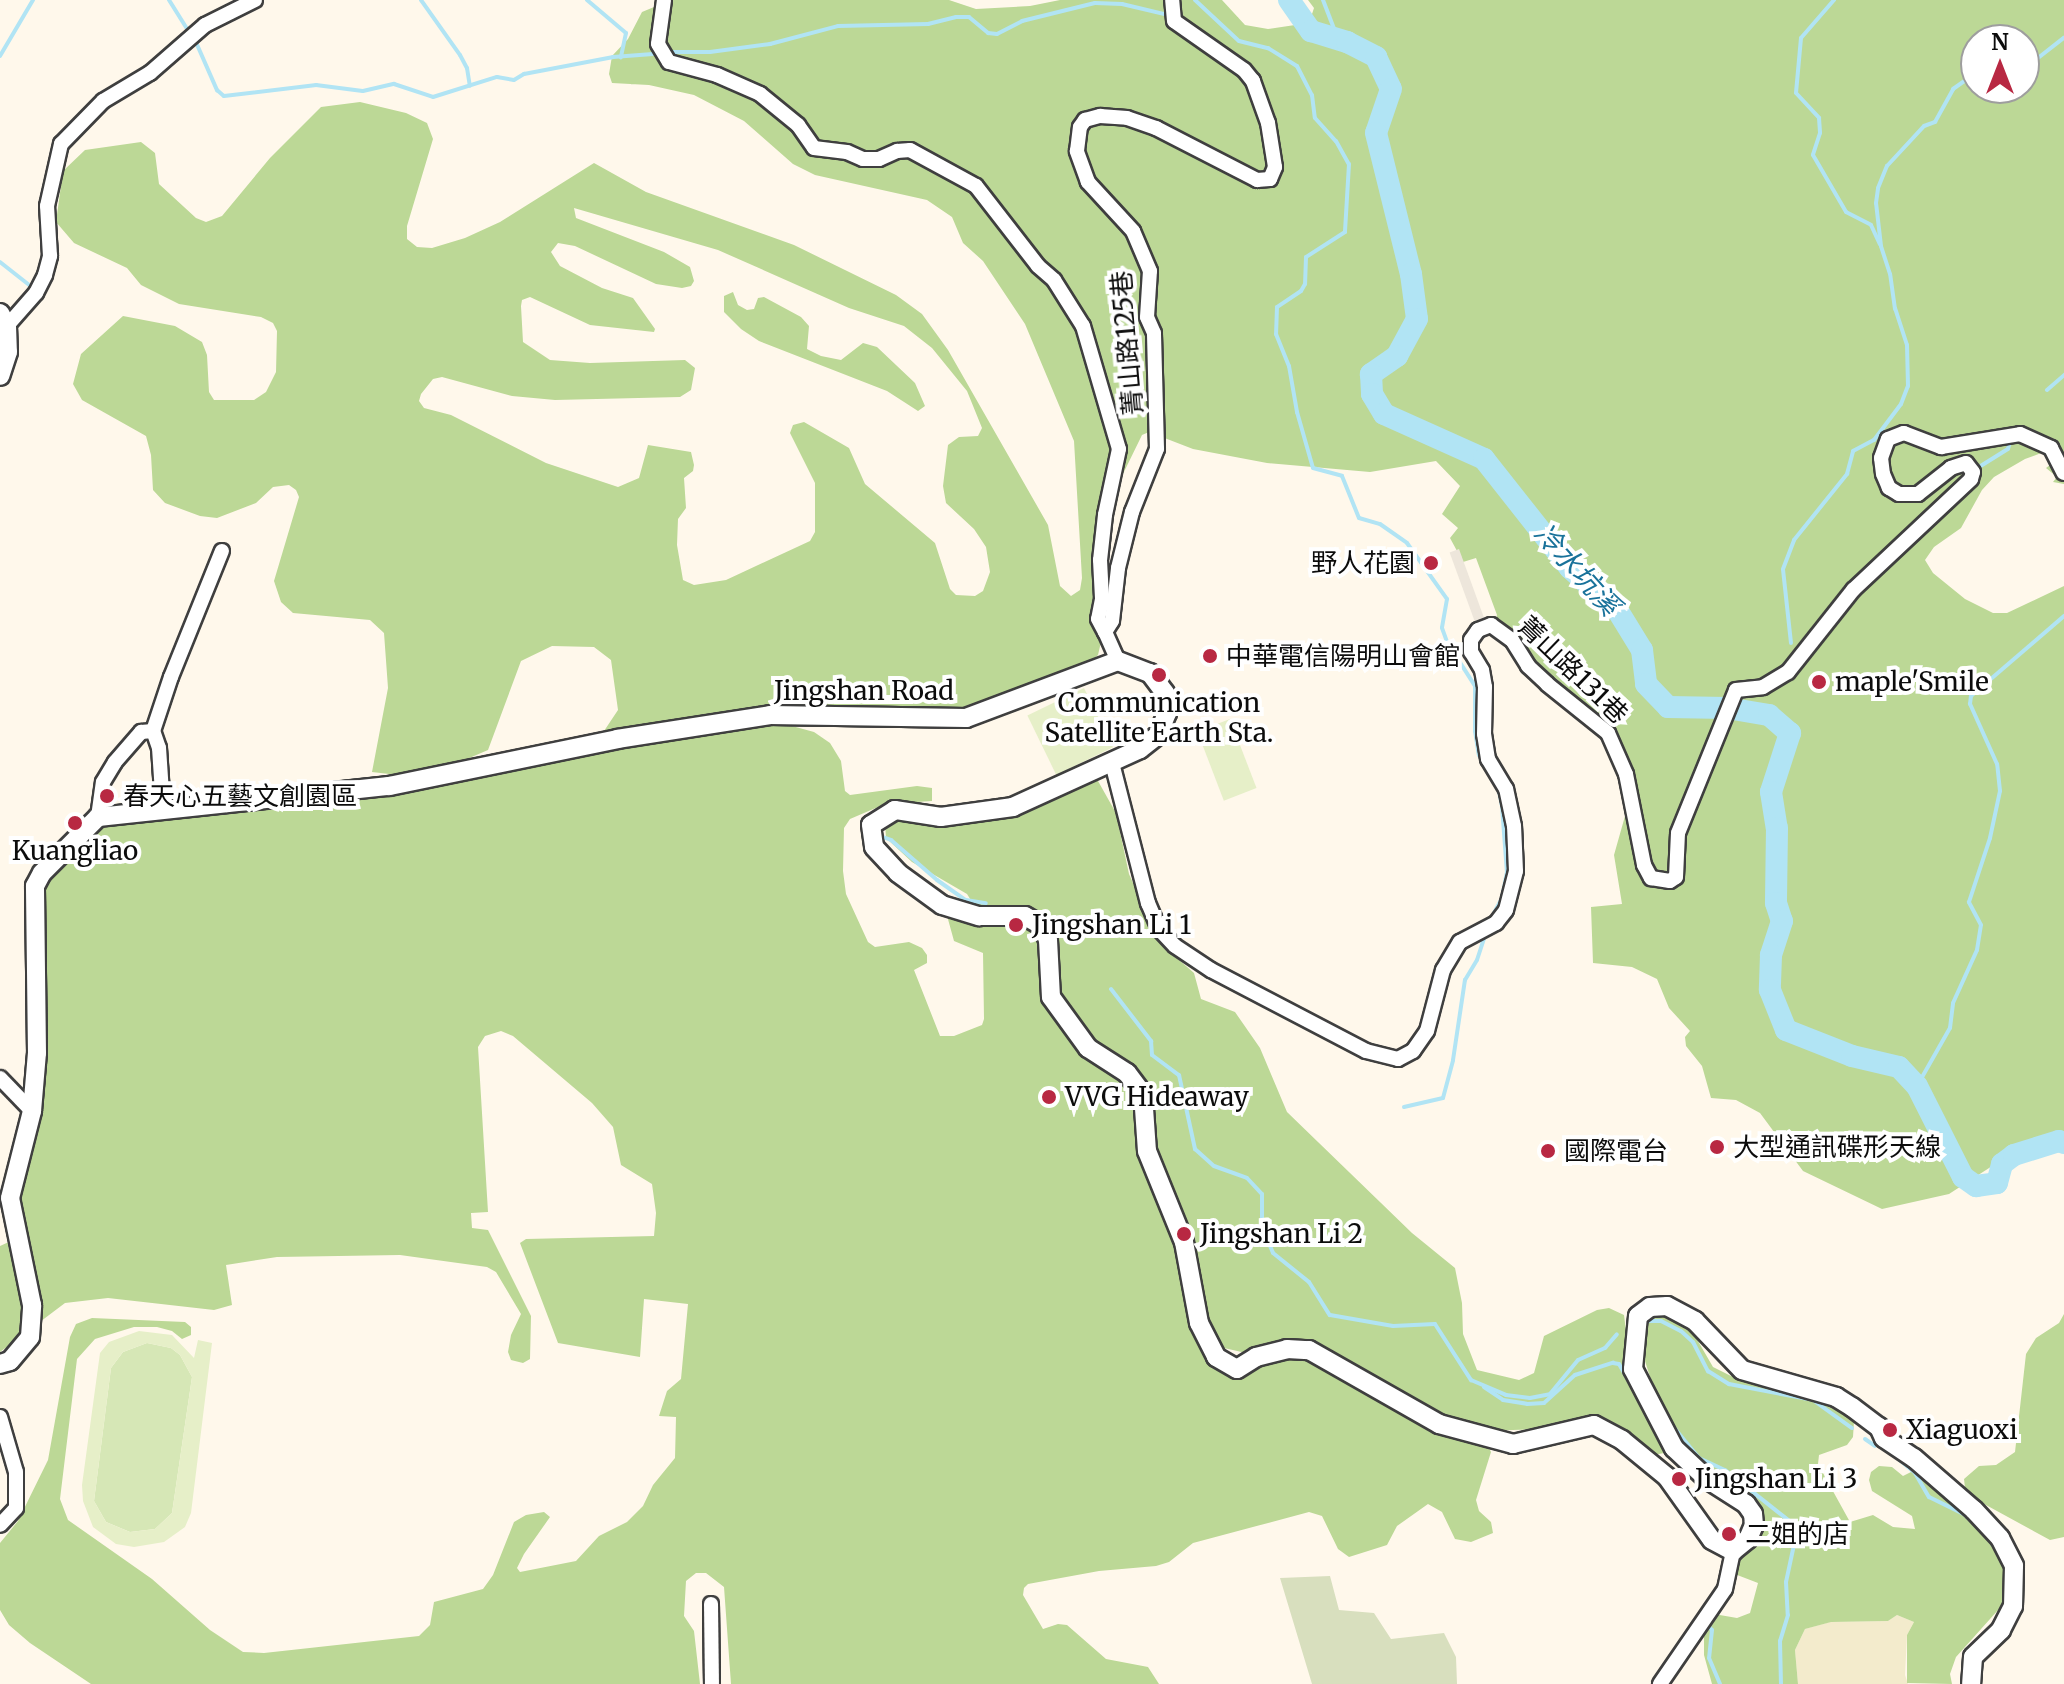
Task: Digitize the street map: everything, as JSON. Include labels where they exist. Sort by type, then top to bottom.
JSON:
[{"type":"street","points":[[0,376],[8,352],[4,319],[36,293],[45,275],[50,232],[47,206],[61,144],[103,101],[150,73],[205,25],[255,0]]},
{"type":"street","points":[[664,0],[658,44],[669,62],[717,75],[760,94],[798,125],[814,148],[847,152],[863,159],[879,159],[897,151],[910,150],[976,186],[1038,266],[1054,280],[1083,326],[1119,449],[1105,515],[1100,560],[1102,599],[1098,619],[1118,661],[1150,673],[1165,693],[1167,713],[1158,735],[1112,763],[1013,807],[941,817],[895,810],[871,825],[874,847],[898,873],[942,905],[979,916],[1025,916],[1042,926],[1048,940],[1051,997],[1088,1048],[1127,1073],[1143,1094],[1147,1151],[1184,1242],[1199,1323],[1216,1357],[1237,1369],[1256,1357],[1287,1349],[1309,1350],[1439,1424],[1513,1444],[1594,1425],[1622,1440],[1667,1477],[1712,1540],[1733,1551]]},
{"type":"street","name":"菁山路125巷","points":[[1105,632],[1112,621],[1113,593],[1132,512],[1157,449],[1155,349],[1154,333],[1147,317],[1150,271],[1133,231],[1088,182],[1077,151],[1080,127],[1085,120],[1100,116],[1127,118],[1156,128],[1257,180],[1270,179],[1275,167],[1268,123],[1253,81],[1244,70],[1174,21],[1172,0]]},
{"type":"street","name":"菁山路131巷","points":[[1112,763],[1148,903],[1159,929],[1175,946],[1211,970],[1366,1051],[1398,1059],[1413,1051],[1427,1031],[1443,970],[1460,942],[1496,923],[1506,910],[1516,871],[1514,826],[1506,789],[1487,751],[1482,670],[1471,652],[1471,640],[1478,630],[1491,625],[1512,640],[1538,675],[1608,733],[1626,774],[1644,865],[1651,878],[1670,881],[1676,877],[1678,833],[1736,690],[1763,687],[1788,672],[1853,590],[1971,479],[1973,472],[1966,463],[1951,468],[1918,494],[1899,494],[1889,488],[1883,474],[1881,458],[1888,439],[1904,433],[1941,447],[2020,434],[2051,448],[2064,473]]},
{"type":"street","points":[[163,808],[159,748],[153,731],[176,664],[222,551]]},
{"type":"street","name":"Jingshan Road","points":[[98,817],[389,786],[617,739],[770,715],[966,718],[1118,661]]},
{"type":"street","points":[[0,1364],[10,1361],[30,1337],[32,1305],[10,1198],[32,1111],[38,1002],[35,886],[42,873],[98,817],[103,782],[115,762],[141,732],[153,731]]},
{"type":"street","points":[[0,1078],[32,1111]]},
{"type":"street","points":[[1660,1684],[1725,1589],[1733,1551],[1748,1539],[1754,1525],[1753,1514],[1746,1504],[1707,1479],[1674,1448],[1633,1369],[1635,1323],[1644,1311],[1667,1306],[1695,1321],[1742,1370],[1836,1397],[1879,1427],[1884,1438],[1914,1458],[1974,1510],[2011,1553],[2016,1588],[2013,1606],[2001,1630],[1973,1657],[1971,1684]]},
{"type":"street","points":[[0,1417],[16,1472],[16,1508],[0,1525]]},
{"type":"street","points":[[711,1604],[712,1684]]},
{"type":"shaded area","points":[[1459,549],[1485,620],[1476,624],[1450,552]]},
{"type":"shaded area","points":[[1897,1615],[1914,1622],[1907,1635],[1905,1675],[1908,1684],[1798,1684],[1795,1650],[1805,1629],[1830,1622],[1888,1621]]},
{"type":"green space","points":[[671,0],[949,0],[976,9],[1030,6],[1060,0],[1222,0],[1245,25],[1268,29],[1295,25],[1311,17],[1314,8],[1308,0],[2064,0],[2064,484],[2053,482],[2057,477],[2046,468],[2050,465],[2044,452],[2025,459],[1994,477],[1982,490],[1961,528],[1934,547],[1925,560],[1933,573],[1965,599],[1993,613],[2007,613],[2064,586],[2064,1138],[2023,1146],[1949,1194],[1882,1209],[1803,1171],[1760,1113],[1736,1100],[1711,1098],[1702,1066],[1686,1046],[1685,1037],[1690,1031],[1669,1008],[1657,979],[1632,967],[1593,963],[1591,907],[1622,904],[1614,855],[1627,809],[1613,753],[1600,736],[1539,686],[1501,641],[1491,635],[1497,615],[1476,558],[1463,562],[1450,538],[1458,528],[1442,514],[1460,486],[1436,461],[1370,472],[1267,463],[1193,449],[1149,432],[1142,435],[1100,521],[1097,623],[1101,642],[1098,655],[1090,663],[965,712],[909,709],[607,734],[604,731],[618,710],[611,660],[594,647],[552,646],[521,661],[488,750],[467,759],[398,775],[372,772],[388,688],[384,633],[370,620],[293,613],[281,602],[274,581],[299,497],[296,490],[289,485],[273,487],[256,503],[217,518],[200,516],[165,503],[153,490],[151,455],[146,436],[82,400],[73,384],[81,354],[123,316],[175,326],[202,342],[207,355],[209,392],[214,400],[254,400],[266,392],[276,372],[277,331],[273,323],[261,317],[179,304],[141,285],[127,268],[74,243],[56,222],[63,171],[85,150],[141,142],[155,153],[159,184],[196,218],[206,222],[222,216],[270,158],[321,107],[360,102],[406,113],[427,123],[433,139],[407,226],[407,239],[417,247],[432,248],[465,238],[500,222],[594,163],[646,192],[794,245],[896,295],[922,314],[948,350],[1048,525],[1060,586],[1071,596],[1080,590],[1082,578],[1074,441],[1025,324],[983,261],[963,243],[952,217],[927,200],[815,175],[793,164],[744,121],[694,95],[649,85],[612,83],[609,74],[612,56],[628,39],[642,12]],"holes":[[[574,208],[718,250],[849,308],[904,326],[932,348],[967,391],[982,428],[978,436],[959,437],[948,445],[943,486],[946,503],[974,529],[986,547],[990,572],[983,591],[975,596],[956,595],[950,589],[935,543],[865,484],[849,448],[804,422],[793,425],[790,433],[815,483],[815,532],[810,541],[726,580],[694,585],[683,580],[677,545],[678,519],[686,508],[684,478],[693,471],[694,465],[691,452],[648,445],[639,478],[618,487],[546,463],[451,415],[424,408],[419,401],[433,379],[442,377],[512,396],[555,400],[680,397],[691,390],[695,368],[685,360],[590,363],[550,360],[523,342],[522,300],[530,297],[590,325],[654,332],[655,329],[633,298],[602,288],[560,266],[551,252],[558,243],[575,246],[656,284],[682,288],[691,286],[694,281],[690,267],[664,252],[576,218]]]},
{"type":"green space","points":[[733,292],[738,305],[747,310],[754,309],[758,298],[764,297],[801,317],[809,326],[807,349],[821,356],[841,360],[863,343],[877,347],[915,383],[925,406],[918,411],[887,391],[759,341],[724,312],[724,296]]},
{"type":"green space","points":[[1084,688],[1113,747],[1056,775],[1027,716]]},
{"type":"green space","points":[[1230,719],[1257,788],[1224,801],[1197,732]]},
{"type":"green space","points":[[747,726],[792,726],[814,732],[830,743],[841,761],[845,791],[850,795],[917,786],[932,788],[932,801],[885,804],[850,819],[844,828],[843,871],[846,894],[868,942],[875,947],[909,942],[922,948],[927,955],[927,963],[914,970],[940,1036],[954,1036],[982,1025],[984,1019],[983,953],[954,941],[946,912],[972,902],[967,894],[912,862],[886,838],[885,823],[892,818],[933,822],[1084,780],[1098,781],[1116,813],[1129,874],[1155,932],[1170,952],[1194,973],[1201,999],[1235,1012],[1260,1048],[1287,1112],[1412,1233],[1455,1268],[1462,1303],[1463,1334],[1477,1370],[1519,1380],[1534,1373],[1544,1336],[1597,1310],[1609,1308],[1624,1315],[1628,1347],[1666,1447],[1664,1453],[1654,1455],[1602,1418],[1584,1417],[1537,1429],[1486,1431],[1433,1414],[1314,1342],[1301,1341],[1246,1353],[1224,1348],[1221,1352],[1227,1370],[1281,1355],[1303,1358],[1328,1368],[1442,1432],[1488,1446],[1491,1452],[1476,1500],[1479,1511],[1491,1522],[1493,1533],[1471,1542],[1455,1539],[1442,1512],[1428,1504],[1397,1526],[1387,1545],[1349,1557],[1338,1549],[1322,1516],[1309,1512],[1193,1543],[1169,1562],[1156,1566],[1099,1571],[1028,1584],[1024,1588],[1023,1595],[1043,1629],[1058,1624],[1067,1625],[1106,1659],[1148,1667],[1159,1684],[731,1684],[724,1587],[706,1573],[696,1573],[686,1581],[684,1616],[694,1631],[700,1684],[91,1684],[30,1643],[9,1625],[0,1610],[0,1543],[18,1521],[48,1460],[70,1337],[76,1324],[92,1318],[185,1322],[191,1327],[191,1335],[182,1339],[172,1331],[157,1327],[134,1327],[95,1339],[77,1359],[60,1499],[68,1520],[152,1579],[210,1630],[243,1652],[264,1653],[419,1636],[430,1625],[434,1602],[483,1589],[493,1575],[514,1522],[526,1515],[544,1512],[550,1517],[524,1554],[517,1568],[520,1572],[576,1561],[599,1536],[627,1522],[643,1506],[653,1485],[675,1458],[676,1417],[659,1416],[667,1391],[681,1379],[688,1304],[644,1299],[640,1357],[558,1343],[520,1243],[526,1239],[654,1236],[656,1213],[652,1184],[621,1165],[613,1127],[592,1103],[513,1036],[501,1031],[485,1036],[478,1047],[488,1212],[471,1213],[472,1228],[488,1230],[531,1316],[530,1359],[523,1363],[511,1360],[508,1352],[511,1335],[521,1314],[496,1272],[487,1267],[400,1255],[277,1257],[226,1265],[232,1305],[214,1310],[108,1298],[65,1303],[0,1352],[0,1246],[24,1235],[17,1200],[37,1114],[40,890],[47,879],[92,831],[144,817]]},
{"type":"green space","points":[[1665,1312],[1691,1329],[1713,1367],[1731,1376],[1828,1402],[1854,1421],[1853,1437],[1847,1445],[1819,1455],[1818,1464],[1850,1522],[1873,1515],[1893,1527],[1915,1529],[1912,1516],[1872,1491],[1869,1480],[1871,1472],[1879,1466],[1892,1467],[1903,1476],[1919,1468],[2008,1556],[2007,1600],[1956,1657],[1950,1674],[1952,1684],[1907,1683],[1907,1635],[1914,1622],[1897,1615],[1888,1621],[1831,1622],[1805,1629],[1795,1650],[1798,1684],[1712,1684],[1704,1655],[1704,1626],[1714,1614],[1737,1618],[1750,1613],[1758,1583],[1732,1573],[1736,1554],[1759,1521],[1687,1453],[1655,1393],[1640,1345],[1642,1321]]},
{"type":"green space","points":[[2064,1314],[2064,1537],[2050,1540],[1975,1499],[1965,1488],[1964,1479],[1979,1466],[1996,1465],[2015,1452],[2026,1354],[2036,1338],[2059,1323]]},
{"type":"green space","points":[[139,1331],[172,1335],[194,1358],[198,1340],[212,1343],[191,1513],[185,1527],[164,1542],[134,1547],[116,1544],[93,1527],[83,1501],[82,1485],[100,1353],[109,1342]],"holes":[[[147,1343],[171,1348],[180,1355],[192,1377],[172,1513],[155,1529],[130,1532],[106,1522],[94,1501],[111,1368],[123,1352]]]},
{"type":"green space","points":[[147,1343],[171,1348],[180,1355],[192,1377],[172,1513],[155,1529],[130,1532],[106,1522],[94,1501],[111,1368],[123,1352]]},
{"type":"green space","points":[[1330,1576],[1339,1610],[1374,1613],[1391,1639],[1444,1633],[1456,1657],[1457,1684],[1312,1684],[1280,1578]]},
{"type":"waterway","points":[[0,56],[33,0]]},
{"type":"waterway","points":[[169,0],[188,31]]},
{"type":"waterway","points":[[421,0],[460,55],[467,68],[470,86]]},
{"type":"waterway","points":[[587,0],[626,33],[621,57]]},
{"type":"waterway","points":[[1195,0],[1239,41],[1268,48],[1297,66],[1312,95],[1315,118],[1336,141],[1349,164],[1345,232],[1306,257],[1305,284],[1301,291],[1277,307],[1276,334],[1289,366],[1297,412],[1313,468],[1342,476],[1359,518],[1380,524],[1407,543],[1447,599],[1442,628],[1447,642],[1475,686],[1475,731],[1479,755],[1499,791],[1502,806],[1507,872],[1502,898],[1494,913]]},
{"type":"waterway","name":"冷水坑溪","points":[[1289,0],[1311,31],[1347,42],[1376,57],[1391,89],[1376,133],[1411,274],[1417,319],[1397,356],[1371,374],[1372,394],[1384,414],[1484,459],[1570,568],[1618,611],[1642,650],[1646,684],[1668,707],[1727,708],[1769,715],[1790,733],[1771,792],[1777,828],[1776,903],[1782,921],[1771,955],[1770,990],[1786,1030],[1852,1056],[1899,1067],[1917,1086],[1963,1177],[1976,1186],[1997,1183],[2002,1164],[2014,1155],[2059,1141],[2064,1143]]},
{"type":"waterway","points":[[1323,0],[1335,32],[1347,42]]},
{"type":"waterway","points":[[1834,0],[1801,38],[1796,93],[1819,118],[1820,133],[1813,155],[1846,212],[1871,225],[1880,244]]},
{"type":"waterway","points":[[670,52],[710,52],[770,44],[838,26],[928,24],[956,17],[969,17],[988,33],[997,34],[1022,21],[1095,3],[1122,4],[1168,15]]},
{"type":"waterway","points":[[2040,56],[2064,38]]},
{"type":"waterway","points":[[195,40],[217,90],[224,96],[316,85],[363,91],[394,84],[433,97],[497,77],[514,80],[524,74],[613,57],[653,54]]},
{"type":"waterway","points":[[1791,643],[1783,569],[1794,540],[1847,474],[1853,451],[1874,440],[1901,404],[1908,386],[1907,345],[1895,309],[1890,274],[1881,246],[1876,203],[1878,188],[1887,166],[1924,126],[1935,122],[1953,89],[1960,84]]},
{"type":"waterway","points":[[0,262],[33,288]]},
{"type":"waterway","points":[[2047,390],[2064,375]]},
{"type":"waterway","points":[[1979,467],[2008,449],[2010,442]]},
{"type":"waterway","points":[[1917,1086],[1950,1028],[1953,1003],[1977,950],[1981,925],[1969,902],[1990,838],[2000,791],[1997,764],[1970,704],[1971,696],[2064,616]]},
{"type":"waterway","points":[[883,837],[891,840],[937,880],[966,900],[986,903]]},
{"type":"waterway","points":[[1404,1107],[1443,1098],[1453,1060],[1465,980],[1477,960],[1484,939]]},
{"type":"waterway","points":[[1111,989],[1151,1041],[1152,1055],[1179,1075],[1195,1149],[1214,1166],[1247,1178],[1262,1194],[1262,1227],[1273,1253],[1309,1282],[1330,1315],[1393,1326],[1435,1324],[1471,1380],[1506,1395],[1530,1398],[1550,1394],[1578,1360],[1605,1348],[1617,1334]]},
{"type":"waterway","points":[[1646,1321],[1661,1321],[1681,1331],[1693,1342],[1708,1371],[1729,1384],[1813,1400],[1852,1428]]},
{"type":"waterway","points":[[1484,1387],[1503,1400],[1544,1403],[1575,1375],[1613,1363],[1619,1364],[1634,1390]]},
{"type":"waterway","points":[[1671,1424],[1699,1458],[1725,1470],[1788,1520],[1795,1540],[1786,1582],[1788,1615],[1780,1641],[1781,1684]]},
{"type":"waterway","points":[[1865,1439],[1875,1446]]},
{"type":"waterway","points":[[1896,1457],[1915,1473],[1929,1497],[1964,1514],[1977,1526]]},
{"type":"waterway","points":[[1986,1535],[1997,1551]]},
{"type":"waterway","points":[[1707,1625],[1712,1630],[1709,1658],[1720,1684]]},
{"type":"place","name":"野人花園","points":[[1431,563]]},
{"type":"place","name":"中華電信陽明山會館","points":[[1210,656]]},
{"type":"place","name":"Communication Satellite Earth Sta.","points":[[1159,675]]},
{"type":"place","name":"maple'Smile","points":[[1819,682]]},
{"type":"place","name":"春天心五藝文創園區","points":[[107,796]]},
{"type":"place","name":"Kuangliao","points":[[75,823]]},
{"type":"place","name":"Jingshan Li 1","points":[[1016,925]]},
{"type":"place","name":"VVG Hideaway","points":[[1049,1097]]},
{"type":"place","name":"大型通訊碟形天線","points":[[1717,1147]]},
{"type":"place","name":"國際電台","points":[[1548,1151]]},
{"type":"place","name":"Jingshan Li 2","points":[[1184,1234]]},
{"type":"place","name":"Xiaguoxi","points":[[1890,1430]]},
{"type":"place","name":"Jingshan Li 3","points":[[1679,1479]]},
{"type":"place","name":"二姐的店","points":[[1729,1534]]}]
